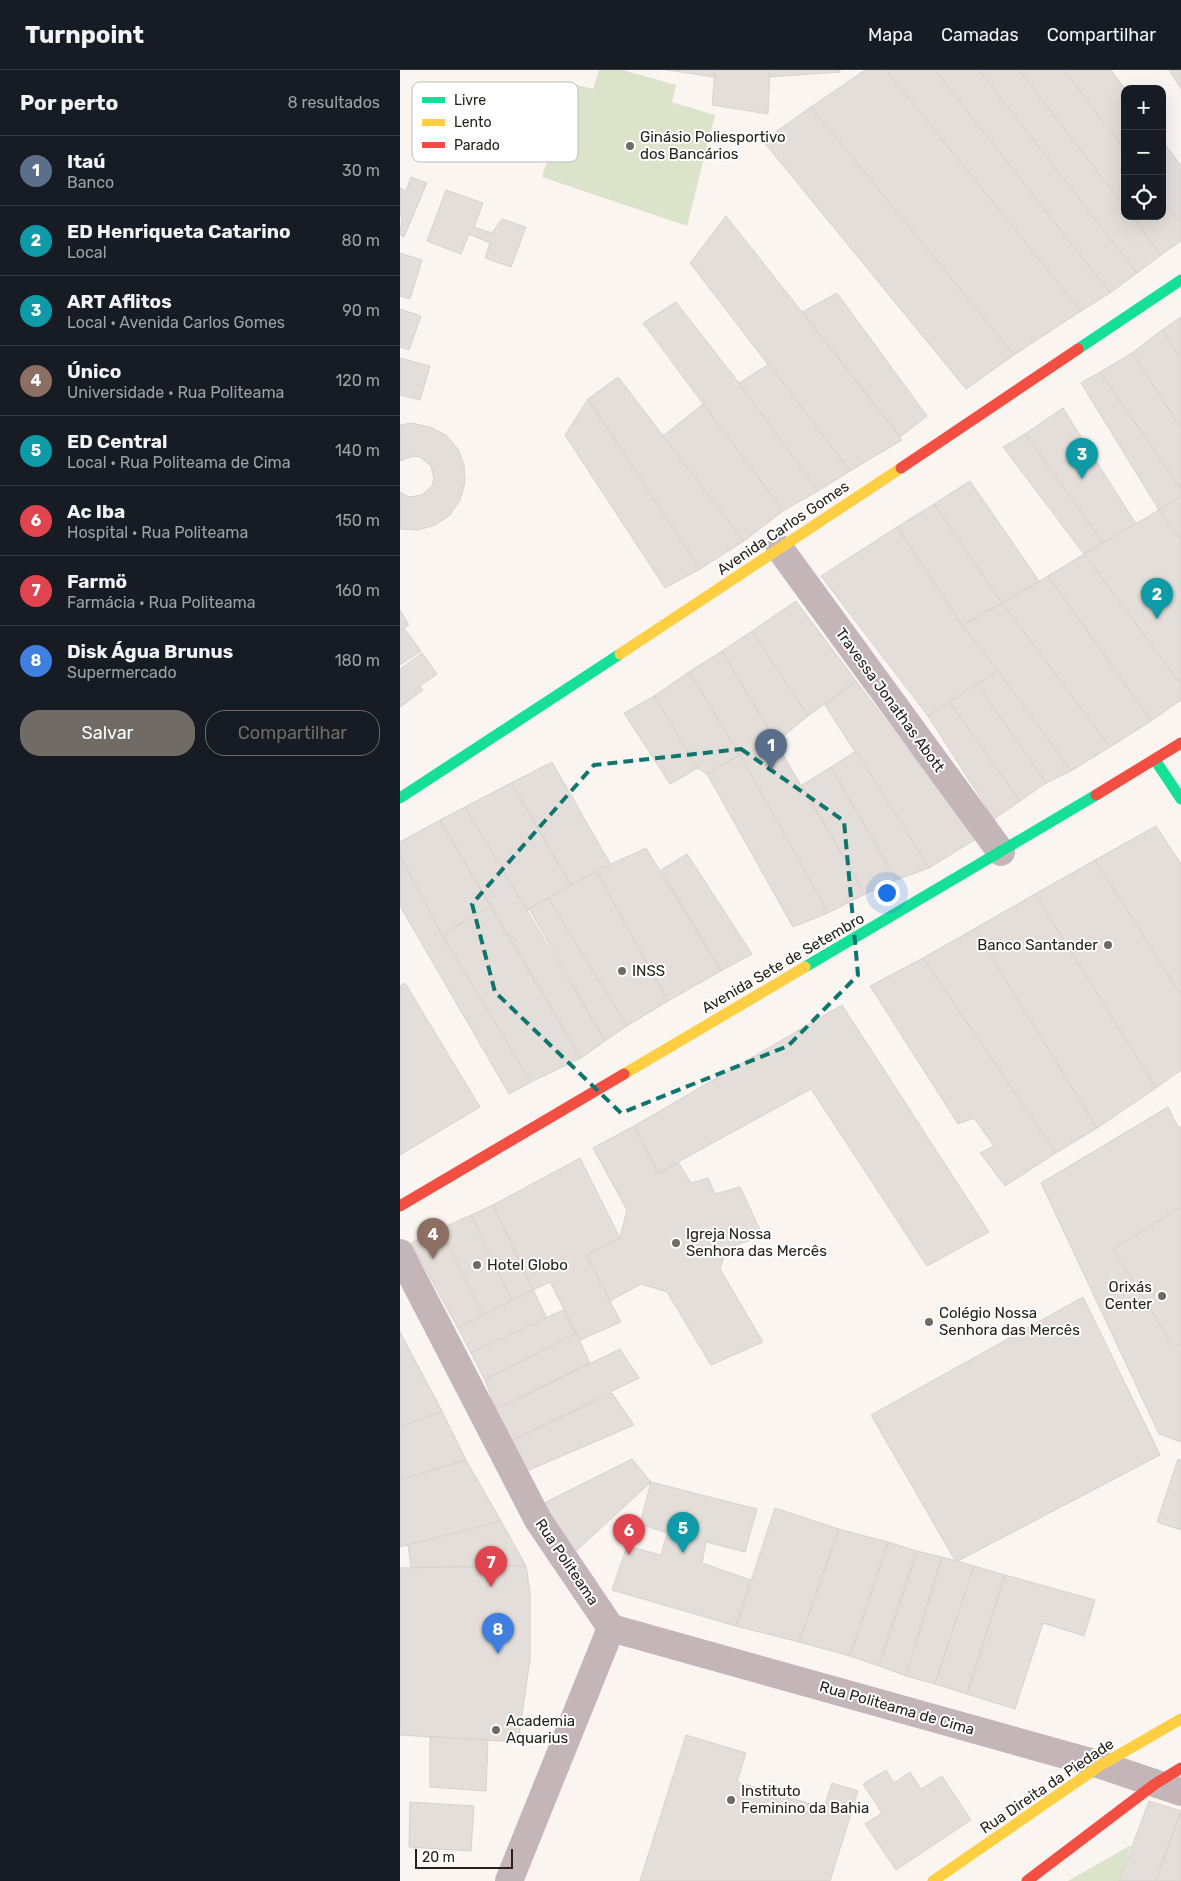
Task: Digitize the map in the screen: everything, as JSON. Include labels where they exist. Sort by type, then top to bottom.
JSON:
[{"type":"main road","name":"Avenida Carlos Gomes","points":[[400,798],[780,549],[1181,280]]},
{"type":"main road","name":"Avenida Sete de Setembro","points":[[400,1206],[1001,852],[1181,743]]},
{"type":"main road","points":[[1155,760],[1181,799]]},
{"type":"main road","name":"Rua Direita da Piedade","points":[[933,1881],[1101,1765],[1181,1719]]},
{"type":"main road","points":[[1027,1881],[1154,1784],[1181,1768]]},
{"type":"street","name":"Travessa Jonathas Abott","points":[[780,549],[1001,852]]},
{"type":"street","name":"Rua Politeama","points":[[400,1253],[538,1520],[611,1628]]},
{"type":"street","name":"Rua Politeama de Cima","points":[[611,1628],[1101,1765],[1181,1792]]},
{"type":"street","points":[[509,1881],[611,1628]]},
{"type":"highlighted area","points":[[741,749],[844,821],[858,975],[788,1046],[621,1113],[495,992],[472,904],[594,765]]},
{"type":"green space","name":"Ginásio Poliesportivo dos Bancários","points":[[599,70],[623,70],[676,85],[672,102],[715,115],[687,226],[542,177],[547,162],[578,162],[578,85],[593,89]]},
{"type":"green space","points":[[1131,1845],[1119,1881],[1068,1881]]},
{"type":"building","points":[[667,70],[715,70],[714,77]]},
{"type":"building","points":[[715,70],[770,70],[768,114],[712,105]]},
{"type":"building","points":[[770,70],[840,70],[840,72],[769,77]]},
{"type":"building","points":[[865,70],[886,70],[1081,311],[1014,355],[811,107]]},
{"type":"building","points":[[886,70],[935,70],[1110,293],[1081,311]]},
{"type":"building","points":[[935,70],[979,70],[1137,273],[1110,293]]},
{"type":"building","points":[[979,70],[1019,70],[1121,202],[1121,220],[1135,220],[1161,255],[1137,273]]},
{"type":"building","points":[[1019,70],[1064,70],[1121,145],[1121,202]]},
{"type":"building","points":[[1064,70],[1111,70],[1122,85],[1121,145]]},
{"type":"building","points":[[1169,70],[1181,70],[1181,89]]},
{"type":"building","points":[[811,107],[1014,355],[966,389],[763,141]]},
{"type":"building","points":[[1166,145],[1181,166],[1181,224],[1166,205]]},
{"type":"building","points":[[411,177],[427,183],[404,237],[400,235],[402,217],[400,216],[400,188],[406,191]]},
{"type":"building","points":[[446,190],[483,203],[474,227],[492,233],[502,219],[526,227],[511,267],[485,258],[490,243],[469,234],[461,254],[427,241]]},
{"type":"building","points":[[1166,205],[1181,224],[1181,241],[1161,255],[1135,220],[1166,220]]},
{"type":"building","points":[[726,216],[902,440],[850,471],[690,263]]},
{"type":"building","points":[[400,253],[422,260],[410,299],[400,296]]},
{"type":"building","points":[[837,293],[927,416],[900,437],[802,312]]},
{"type":"building","points":[[676,302],[739,383],[818,491],[783,511],[643,323]]},
{"type":"building","points":[[400,309],[421,316],[409,350],[400,347]]},
{"type":"building","points":[[1181,317],[1181,360],[1162,330]]},
{"type":"building","points":[[1162,330],[1181,360],[1181,428],[1132,353]]},
{"type":"building","points":[[1132,353],[1181,428],[1181,489],[1100,372]]},
{"type":"building","points":[[400,358],[430,366],[420,400],[400,395]]},
{"type":"building","points":[[769,364],[850,471],[818,491],[739,383]]},
{"type":"building","points":[[1100,372],[1181,489],[1181,496],[1159,510],[1081,383]]},
{"type":"building","points":[[618,377],[744,541],[700,569],[588,399]]},
{"type":"building","points":[[588,399],[700,569],[665,588],[565,435]]},
{"type":"building","points":[[703,404],[783,511],[744,541],[663,436]]},
{"type":"building","points":[[1063,408],[1136,524],[1103,543],[1025,434]]},
{"type":"building","points":[[412,423],[430,427],[446,435],[458,449],[464,465],[465,483],[460,500],[450,515],[435,525],[418,530],[400,529],[400,492],[409,497],[422,495],[432,486],[434,479],[431,466],[420,457],[413,456],[400,461],[400,425]]},
{"type":"building","points":[[1025,434],[1103,543],[1084,554],[1003,447]]},
{"type":"building","points":[[970,481],[1039,581],[1002,603],[934,504]]},
{"type":"building","points":[[1181,496],[1181,541],[1159,510]]},
{"type":"building","points":[[934,504],[1002,603],[962,625],[897,527]]},
{"type":"building","points":[[1159,510],[1181,541],[1181,685],[1084,554]]},
{"type":"building","points":[[897,527],[962,625],[998,671],[928,716],[821,576]]},
{"type":"building","points":[[1084,554],[1181,685],[1181,700],[1151,721],[1048,576]]},
{"type":"building","points":[[1048,576],[1151,721],[1110,747],[1002,603]]},
{"type":"building","points":[[796,601],[856,681],[808,716],[752,631]]},
{"type":"building","points":[[1002,603],[1110,747],[1071,771],[962,625]]},
{"type":"building","points":[[400,610],[409,625],[400,630]]},
{"type":"building","points":[[404,628],[421,651],[400,665],[400,631]]},
{"type":"building","points":[[752,631],[808,716],[776,742],[722,651]]},
{"type":"building","points":[[722,651],[865,894],[828,913],[740,755],[689,672]]},
{"type":"building","points":[[422,653],[437,674],[420,686],[423,690],[400,707],[400,669]]},
{"type":"building","points":[[998,671],[1071,771],[1046,783],[977,684]]},
{"type":"building","points":[[689,672],[740,755],[707,774],[698,768],[654,696]]},
{"type":"building","points":[[856,681],[976,839],[929,868],[825,705]]},
{"type":"building","points":[[977,684],[1046,783],[1020,801],[949,702]]},
{"type":"building","points":[[654,696],[698,768],[670,784],[624,713]]},
{"type":"building","points":[[949,702],[1020,801],[994,819],[928,716]]},
{"type":"building","points":[[856,751],[929,868],[896,880],[831,767]]},
{"type":"building","points":[[740,755],[828,913],[793,927],[707,774]]},
{"type":"building","points":[[552,762],[611,865],[571,885],[511,783]]},
{"type":"building","points":[[831,767],[896,880],[865,894],[802,785]]},
{"type":"building","points":[[511,783],[571,885],[527,910],[465,807]]},
{"type":"building","points":[[465,807],[605,1041],[581,1058],[440,820]]},
{"type":"building","points":[[440,820],[490,906],[442,935],[400,855],[400,842]]},
{"type":"building","points":[[1156,826],[1181,864],[1181,995],[1095,860]]},
{"type":"building","points":[[646,848],[721,971],[668,1001],[596,871]]},
{"type":"building","points":[[687,854],[752,954],[721,971],[661,870]]},
{"type":"building","points":[[400,855],[442,935],[531,1082],[509,1094],[400,906]]},
{"type":"building","name":"Banco Santander","points":[[1095,860],[1181,995],[1181,1070],[1156,1088],[1035,894]]},
{"type":"building","name":"INSS","points":[[596,871],[668,1001],[627,1026],[548,898]]},
{"type":"building","points":[[1035,894],[1156,1088],[1097,1128],[974,929]]},
{"type":"building","points":[[548,898],[627,1026],[605,1041],[529,909]]},
{"type":"building","points":[[490,906],[581,1058],[531,1082],[442,935]]},
{"type":"building","points":[[974,929],[1097,1128],[1056,1153],[923,958]]},
{"type":"building","points":[[923,958],[1056,1153],[1005,1186],[980,1153],[994,1146],[974,1118],[958,1124],[870,986]]},
{"type":"building","points":[[405,983],[480,1107],[400,1155],[400,986]]},
{"type":"building","points":[[842,1005],[989,1232],[927,1266],[811,1089],[658,1173],[634,1126]]},
{"type":"building","name":"Orixás Center","points":[[1168,1107],[1178,1127],[1181,1127],[1181,1442],[1159,1434],[1041,1183]]},
{"type":"building","name":"Igreja Nossa Senhora das Mercês","points":[[634,1126],[658,1173],[679,1163],[691,1183],[708,1178],[715,1194],[740,1187],[763,1236],[727,1248],[720,1269],[763,1342],[711,1365],[667,1292],[641,1284],[610,1301],[586,1255],[620,1238],[627,1210],[593,1148]]},
{"type":"building","points":[[580,1158],[620,1238],[586,1255],[621,1322],[580,1340],[550,1282],[533,1290],[493,1205]]},
{"type":"building","points":[[493,1205],[533,1290],[512,1301],[471,1215]]},
{"type":"building","name":"Orixás Center","points":[[1181,1207],[1181,1343],[1174,1347],[1113,1249]]},
{"type":"building","name":"Hotel Globo","points":[[471,1215],[512,1301],[483,1315],[440,1229]]},
{"type":"building","points":[[440,1229],[483,1315],[458,1328],[411,1243]]},
{"type":"building","points":[[533,1290],[547,1318],[471,1353],[458,1328]]},
{"type":"building","points":[[1083,1297],[1160,1455],[956,1562],[871,1415]]},
{"type":"building","points":[[563,1310],[576,1333],[485,1380],[471,1353]]},
{"type":"building","points":[[400,1332],[442,1411],[400,1427]]},
{"type":"building","points":[[576,1333],[590,1363],[496,1409],[485,1380]]},
{"type":"building","points":[[620,1349],[639,1378],[511,1441],[496,1409]]},
{"type":"building","points":[[612,1393],[634,1425],[527,1471],[511,1441]]},
{"type":"building","points":[[442,1411],[466,1460],[400,1480],[400,1427]]},
{"type":"building","points":[[632,1459],[651,1482],[575,1552],[544,1503]]},
{"type":"building","points":[[1178,1459],[1181,1460],[1181,1530],[1157,1522]]},
{"type":"building","points":[[466,1460],[501,1521],[400,1547],[400,1480]]},
{"type":"building","points":[[651,1482],[757,1509],[745,1552],[706,1542],[702,1563],[751,1580],[736,1626],[612,1590],[627,1546],[661,1555],[667,1533],[640,1524]]},
{"type":"building","points":[[775,1508],[839,1529],[799,1642],[736,1626]]},
{"type":"building","points":[[501,1521],[526,1566],[411,1567],[408,1545]]},
{"type":"building","points":[[839,1529],[888,1542],[850,1656],[799,1642]]},
{"type":"building","points":[[888,1542],[917,1551],[879,1666],[850,1656]]},
{"type":"building","points":[[917,1551],[942,1557],[906,1676],[879,1666]]},
{"type":"building","points":[[942,1557],[974,1566],[935,1684],[906,1676]]},
{"type":"building","points":[[526,1566],[530,1592],[530,1660],[518,1742],[400,1735],[400,1568]]},
{"type":"building","points":[[974,1566],[1005,1575],[967,1694],[935,1684]]},
{"type":"building","points":[[1005,1575],[1095,1600],[1084,1636],[1043,1623],[1015,1709],[967,1694]]},
{"type":"building","name":"Instituto Feminino da Bahia","points":[[686,1735],[746,1753],[737,1782],[824,1808],[832,1783],[858,1791],[830,1881],[640,1881]]},
{"type":"building","points":[[430,1737],[488,1740],[486,1791],[430,1787]]},
{"type":"building","points":[[886,1770],[894,1783],[910,1772],[921,1789],[942,1776],[971,1820],[896,1870],[865,1824],[882,1813],[863,1784]]},
{"type":"building","points":[[1149,1801],[1181,1811],[1156,1881],[1119,1881]]},
{"type":"building","points":[[410,1802],[474,1806],[471,1851],[409,1847]]},
{"type":"building","points":[[1181,1811],[1181,1881],[1156,1881]]},
{"type":"traffic: fast","points":[[1078,349],[1181,280]]},
{"type":"traffic: fast","points":[[400,798],[620,654]]},
{"type":"traffic: fast","points":[[1155,760],[1181,799]]},
{"type":"traffic: fast","points":[[805,967],[1096,795]]},
{"type":"traffic: slow","points":[[620,654],[901,468]]},
{"type":"traffic: slow","points":[[624,1074],[805,967]]},
{"type":"traffic: slow","points":[[933,1881],[1101,1765],[1181,1719]]},
{"type":"traffic: jam","points":[[901,468],[1078,349]]},
{"type":"traffic: jam","points":[[1096,795],[1181,743]]},
{"type":"traffic: jam","points":[[400,1206],[624,1074]]},
{"type":"traffic: jam","points":[[1027,1881],[1155,1784],[1181,1768]]},
{"type":"place","name":"Ginásio Poliesportivo dos Bancários","points":[[630,146]]},
{"type":"place","name":"ART Aflitos","points":[[1082,479]]},
{"type":"place","name":"ED Henriqueta Catarino","points":[[1157,619]]},
{"type":"place","name":"Itaú","points":[[771,770]]},
{"type":"place","name":"Banco Santander","points":[[1108,945]]},
{"type":"place","name":"INSS","points":[[622,971]]},
{"type":"place","name":"Igreja Nossa Senhora das Mercês","points":[[676,1243]]},
{"type":"place","name":"Único","points":[[433,1259]]},
{"type":"place","name":"Hotel Globo","points":[[477,1265]]},
{"type":"place","name":"Orixás Center","points":[[1162,1296]]},
{"type":"place","name":"Colégio Nossa Senhora das Mercês","points":[[929,1322]]},
{"type":"place","name":"ED Central","points":[[683,1553]]},
{"type":"place","name":"Ac Iba","points":[[629,1555]]},
{"type":"place","name":"Farmö","points":[[491,1587]]},
{"type":"place","name":"Disk Água Brunus","points":[[498,1654]]},
{"type":"place","name":"Academia Aquarius","points":[[496,1730]]},
{"type":"place","name":"Instituto Feminino da Bahia","points":[[731,1800]]}]
